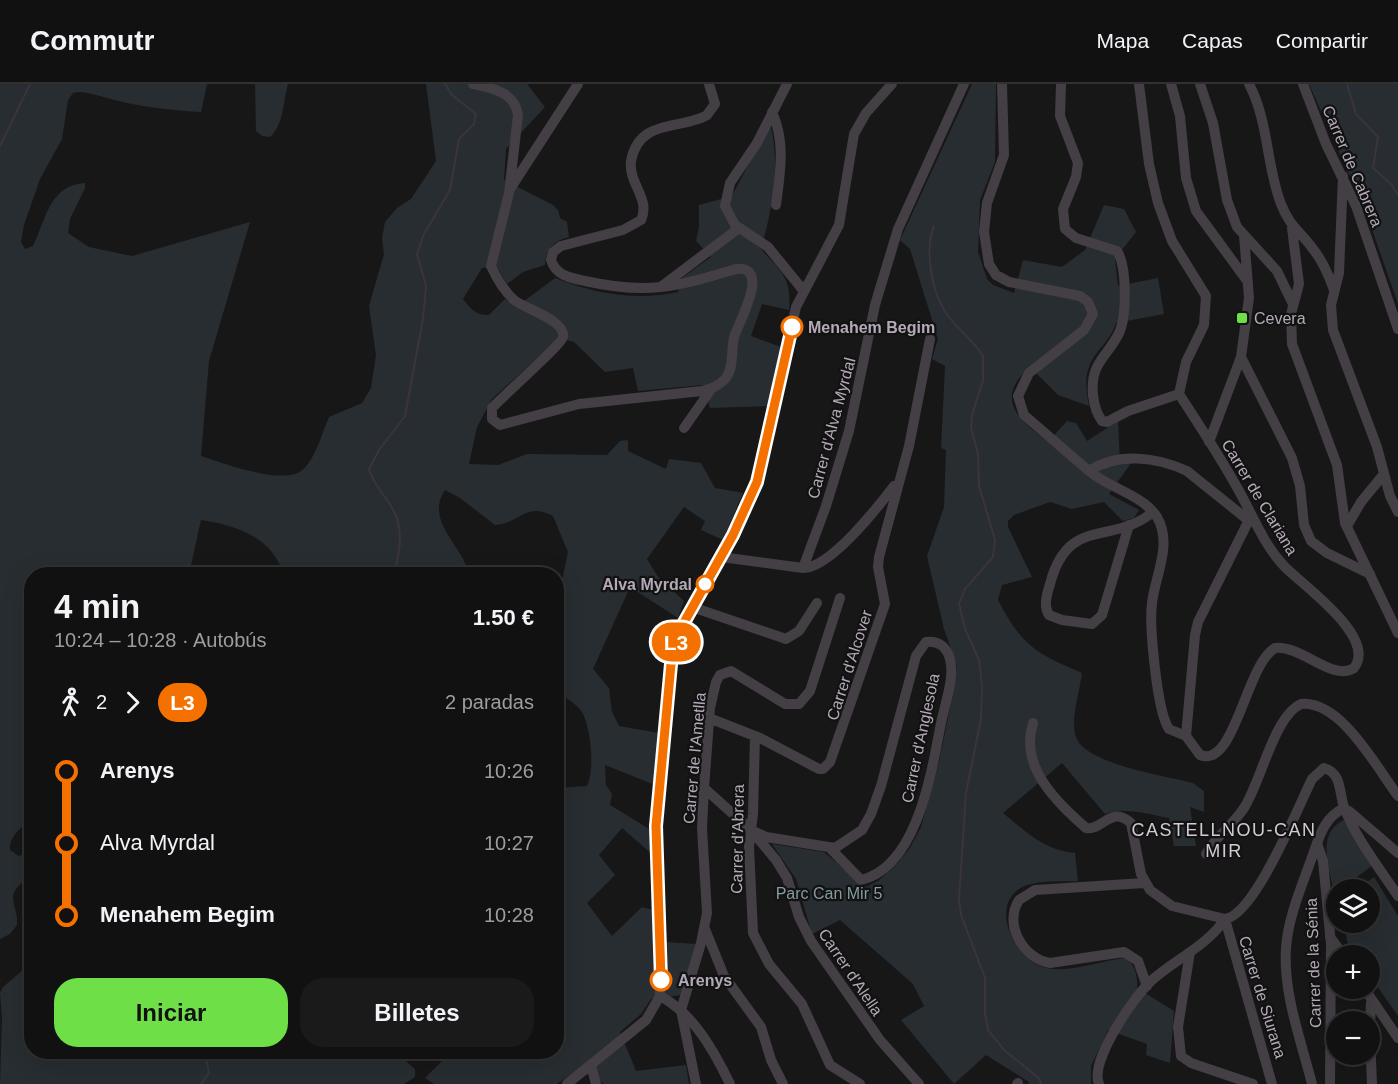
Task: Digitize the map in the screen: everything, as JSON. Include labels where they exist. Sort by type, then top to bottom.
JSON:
[{"type":"street","points":[[473,84],[503,92],[517,107],[510,190],[491,266],[500,284],[514,300],[552,320],[562,328],[563,338],[492,408],[492,419],[495,423],[509,423],[579,404],[694,393],[712,388]]},
{"type":"street","points":[[510,190],[578,84]]},
{"type":"street","points":[[684,428],[712,388],[728,375],[734,339],[751,295],[751,275],[745,270],[736,269],[687,285],[627,290],[574,279],[558,272],[552,264],[551,256],[561,246],[623,230],[641,220],[643,201],[631,169],[636,150],[657,129],[707,115],[713,108],[715,100],[708,84]]},
{"type":"street","points":[[787,84],[757,143],[735,173],[727,191],[725,206],[731,220],[768,247],[804,290]]},
{"type":"street","points":[[567,1084],[646,1020],[660,996],[658,808],[671,664],[678,635],[746,510],[762,462],[796,307],[839,225],[856,127],[892,84]]},
{"type":"street","name":"Carrer d'Alva Myrdal","points":[[803,568],[840,463],[862,376],[875,305],[898,229],[964,84]]},
{"type":"street","points":[[1002,84],[1004,155],[987,203],[984,232],[989,264],[996,275],[1009,282],[1080,296],[1088,302],[1093,315],[1084,330],[1039,364],[1025,379],[1019,391],[1018,403],[1029,419],[1089,471],[1153,513],[1161,527],[1163,546],[1151,605],[1161,709],[1169,729],[1186,736],[1198,621],[1250,517],[1178,466],[1129,458],[1110,460],[1089,471]]},
{"type":"street","points":[[1061,84],[1060,116],[1078,163],[1076,177],[1063,209],[1065,229],[1076,238],[1117,251],[1124,271],[1123,317],[1120,333],[1100,359],[1093,375],[1096,410],[1102,421],[1107,422],[1128,411],[1179,394],[1186,362],[1204,326],[1206,296],[1172,241],[1158,203],[1149,164],[1139,84]]},
{"type":"street","points":[[1171,84],[1180,116],[1186,178],[1196,212],[1248,282]]},
{"type":"street","points":[[1200,84],[1213,123],[1227,200],[1238,227],[1277,271],[1293,304]]},
{"type":"street","points":[[1249,84],[1265,123],[1278,195],[1292,228],[1299,284],[1290,324],[1292,345],[1337,465],[1342,509],[1347,526],[1398,633]]},
{"type":"street","name":"Carrer de Cabrera","points":[[1303,84],[1326,144],[1343,176],[1372,248],[1398,329]]},
{"type":"street","points":[[772,112],[779,130],[781,153],[776,205]]},
{"type":"street","points":[[1343,176],[1339,218],[1339,273],[1331,305],[1335,338],[1377,447],[1392,504],[1398,513]]},
{"type":"street","points":[[660,288],[739,228]]},
{"type":"street","points":[[1292,228],[1315,251],[1334,290]]},
{"type":"street","points":[[1209,442],[1241,357],[1248,314],[1244,235]]},
{"type":"street","name":"Carrer d'Alcover","points":[[709,718],[755,736],[819,769],[824,769],[831,762],[885,604],[878,567],[879,557],[909,446],[930,339]]},
{"type":"street","points":[[1241,357],[1292,458],[1300,486],[1304,525],[1311,541],[1327,553],[1370,574]]},
{"type":"street","name":"Carrer de Clariana","points":[[1179,394],[1209,442],[1250,517],[1280,562],[1345,623],[1358,651],[1357,664],[1349,672],[1338,672],[1291,649],[1275,648],[1261,662],[1229,740],[1218,754],[1212,757],[1200,755],[1186,736]]},
{"type":"street","points":[[1347,526],[1361,502],[1384,474]]},
{"type":"street","points":[[721,556],[803,568],[820,563],[861,527],[899,480]]},
{"type":"street","points":[[1129,525],[1102,615],[1092,624],[1062,620],[1049,615],[1046,605],[1047,594],[1059,557],[1064,550],[1089,537],[1129,525],[1153,513]]},
{"type":"street","name":"Carrer de l'Ametlla","points":[[681,1010],[705,929],[707,913],[702,828],[709,718],[716,682],[720,675],[727,671],[742,676],[785,704],[794,705],[804,700],[810,691],[840,598]]},
{"type":"street","points":[[692,607],[786,639],[798,631],[817,603]]},
{"type":"street","name":"Carrer d'Anglesola","points":[[926,642],[939,644],[948,652],[951,662],[947,693],[925,796],[905,844],[884,868],[861,880],[829,847],[848,842],[866,825],[881,786],[916,656],[926,642]]},
{"type":"street","points":[[1206,854],[1245,807],[1282,724],[1291,710],[1300,704],[1321,708],[1341,721],[1357,739],[1398,796]]},
{"type":"street","points":[[1033,723],[1028,739],[1039,777],[1055,799],[1086,828],[1094,827],[1107,818],[1114,817],[1131,823],[1144,883],[1157,897],[1172,906],[1225,919],[1232,918],[1249,903],[1317,772],[1324,768],[1334,774],[1344,807],[1398,896]]},
{"type":"street","name":"Carrer d'Abrera","points":[[755,736],[749,868],[752,924],[756,939],[769,964],[802,1004],[830,1065],[860,1084]]},
{"type":"street","name":"Carrer d'Alella","points":[[704,788],[751,830],[787,878],[799,916],[811,941],[879,1040],[919,1084]]},
{"type":"street","points":[[1312,1084],[1287,979],[1286,948],[1293,914],[1317,843],[1328,819],[1344,807]]},
{"type":"street","points":[[1344,807],[1398,853]]},
{"type":"street","points":[[751,830],[766,837],[829,847]]},
{"type":"street","name":"Carrer de la Sénia","points":[[1317,843],[1323,861],[1330,937],[1330,1084]]},
{"type":"street","points":[[1144,883],[1035,890],[1018,900],[1013,919],[1022,944],[1039,960],[1050,963],[1124,952],[1138,961],[1147,986]]},
{"type":"street","points":[[1099,1084],[1096,1069],[1105,1047],[1147,986],[1209,938],[1225,919]]},
{"type":"street","name":"Carrer de Siurana","points":[[1225,919],[1272,1084]]},
{"type":"street","points":[[705,929],[724,976],[761,1027],[771,1060],[783,1084]]},
{"type":"street","points":[[1330,937],[1336,945]]},
{"type":"street","points":[[1190,952],[1178,1027],[1181,1056],[1191,1063],[1231,1074],[1253,1084]]},
{"type":"street","points":[[660,996],[681,1010],[709,1044],[730,1084]]},
{"type":"street","points":[[1370,999],[1398,1038]]},
{"type":"street","points":[[1371,1002],[1371,1011]]},
{"type":"street","points":[[681,1010],[696,1084]]},
{"type":"street","points":[[591,1065],[596,1084]]},
{"type":"street","points":[[1371,1065],[1372,1084]]},
{"type":"green space","points":[[0,84],[207,84],[201,112],[150,107],[86,93],[73,93],[68,100],[62,139],[40,179],[24,225],[21,242],[25,249],[33,246],[56,197],[73,185],[85,183],[85,188],[70,219],[68,233],[89,247],[132,256],[250,222],[209,361],[201,456],[252,471],[280,476],[292,475],[301,471],[314,454],[329,417],[362,403],[371,388],[376,355],[369,306],[384,254],[382,238],[385,222],[397,208],[411,199],[436,161],[426,84],[527,84],[545,107],[506,149],[504,180],[553,205],[558,210],[560,218],[567,222],[569,237],[552,246],[547,254],[545,265],[523,272],[507,284],[497,267],[482,268],[463,299],[474,311],[484,315],[489,315],[505,299],[516,307],[555,278],[600,292],[631,296],[678,292],[679,280],[711,257],[696,241],[699,205],[732,196],[770,123],[775,154],[774,187],[761,249],[787,282],[789,310],[762,304],[751,336],[781,347],[768,406],[710,408],[703,385],[638,391],[633,368],[605,372],[574,342],[559,338],[492,399],[477,427],[469,464],[498,465],[527,454],[607,455],[620,441],[628,440],[628,451],[666,469],[669,459],[701,463],[715,488],[743,493],[723,540],[701,530],[705,521],[684,507],[647,559],[658,577],[684,601],[678,618],[630,587],[593,669],[609,688],[612,712],[619,726],[659,733],[655,785],[605,765],[606,785],[612,794],[610,805],[651,830],[653,855],[622,828],[599,855],[615,875],[587,903],[612,936],[642,907],[664,913],[666,942],[696,944],[681,995],[651,999],[641,1014],[620,1032],[636,1071],[686,1065],[689,1084],[604,1084],[581,1067],[557,1084],[434,1084],[425,1078],[444,1059],[564,1059],[564,788],[587,786],[591,770],[591,749],[585,719],[574,703],[564,696],[564,571],[568,552],[553,516],[544,512],[529,512],[503,524],[495,525],[460,498],[445,490],[440,502],[439,513],[448,535],[466,567],[280,567],[271,551],[251,535],[227,525],[201,520],[191,567],[24,567],[24,825],[14,836],[10,850],[19,856],[24,854],[24,881],[14,892],[13,897],[17,925],[10,934],[0,939]]},
{"type":"green space","points":[[255,84],[288,84],[281,119],[270,137],[262,136],[256,131]]},
{"type":"green space","name":"Parc Can Mir 5","points":[[972,84],[996,84],[995,162],[980,200],[978,252],[987,279],[993,285],[1014,293],[1023,260],[1062,267],[1085,250],[1104,205],[1124,209],[1136,232],[1115,259],[1118,286],[1158,278],[1164,314],[1116,323],[1111,335],[1095,355],[1087,372],[1086,386],[1089,406],[1058,395],[1030,367],[1013,389],[1012,399],[1014,408],[1020,417],[1048,442],[1067,421],[1076,423],[1087,441],[1118,421],[1120,463],[1131,463],[1109,494],[1139,510],[1134,518],[1123,521],[1104,502],[1072,509],[1050,502],[1014,515],[1008,521],[1008,527],[1032,577],[1002,585],[998,600],[1015,628],[1031,646],[1052,660],[1082,673],[1074,730],[1083,746],[1094,755],[1110,762],[1193,783],[1204,791],[1204,812],[1190,807],[1196,846],[1174,846],[1169,818],[1129,811],[1105,814],[1062,763],[1003,813],[1045,844],[1075,853],[1078,881],[1032,884],[1019,889],[1010,898],[1006,909],[1007,921],[1017,946],[1036,964],[1047,968],[1076,968],[1124,958],[1135,970],[1137,988],[1174,1011],[1170,1063],[1146,1055],[1147,1044],[1108,1030],[1091,1066],[1091,1084],[1028,1084],[1029,1082],[986,1055],[954,1084],[901,1020],[924,1006],[913,984],[840,920],[812,934],[796,879],[772,844],[824,852],[866,887],[878,881],[897,864],[910,848],[921,827],[939,762],[957,666],[944,629],[927,556],[944,507],[946,450],[941,448],[945,366],[932,359],[938,339],[910,249],[900,240]]},
{"type":"green space","points":[[1309,84],[1398,84],[1398,304],[1366,212]]},
{"type":"green space","points":[[1344,820],[1373,865],[1354,879],[1331,879],[1327,843],[1335,826]]},
{"type":"green space","points":[[1380,887],[1398,916],[1398,1016],[1380,990],[1380,945],[1349,945],[1346,933],[1380,933]]},
{"type":"green space","points":[[24,969],[24,1059],[403,1059],[415,1069],[415,1077],[404,1084],[0,1084],[2,1018],[0,993],[3,987]]},
{"type":"waterway","points":[[0,146],[30,84]]},
{"type":"waterway","points":[[395,567],[400,540],[398,523],[391,506],[369,469],[379,450],[405,416],[423,319],[426,286],[417,254],[424,234],[450,190],[459,139],[474,124],[476,114],[452,95],[445,84]]},
{"type":"waterway","points":[[1347,84],[1356,114],[1378,137],[1373,168],[1392,185],[1398,195]]},
{"type":"waterway","points":[[934,226],[930,259],[937,294],[946,313],[983,356],[983,381],[972,415],[971,428],[978,454],[979,486],[995,540],[993,557],[965,589],[959,604],[965,629],[979,660],[982,686],[981,719],[966,793],[959,899],[961,915],[985,978],[985,1013],[988,1030],[1005,1051],[1039,1078],[1041,1084]]},
{"type":"waterway","points":[[201,1084],[209,1073],[206,1059]]},
{"type":"bus line","name":"L3","points":[[661,980],[656,826],[671,664],[682,626],[733,535],[757,482],[792,327]]},
{"type":"place","name":"Cevera","points":[[1242,318]]},
{"type":"place","name":"Menahem Begim","points":[[792,327]]},
{"type":"place","name":"Alva Myrdal","points":[[705,584]]},
{"type":"place","name":"Arenys","points":[[661,980]]},
{"type":"district","name":"CASTELLNOU-CAN MIR","points":[[1224,840]]}]
